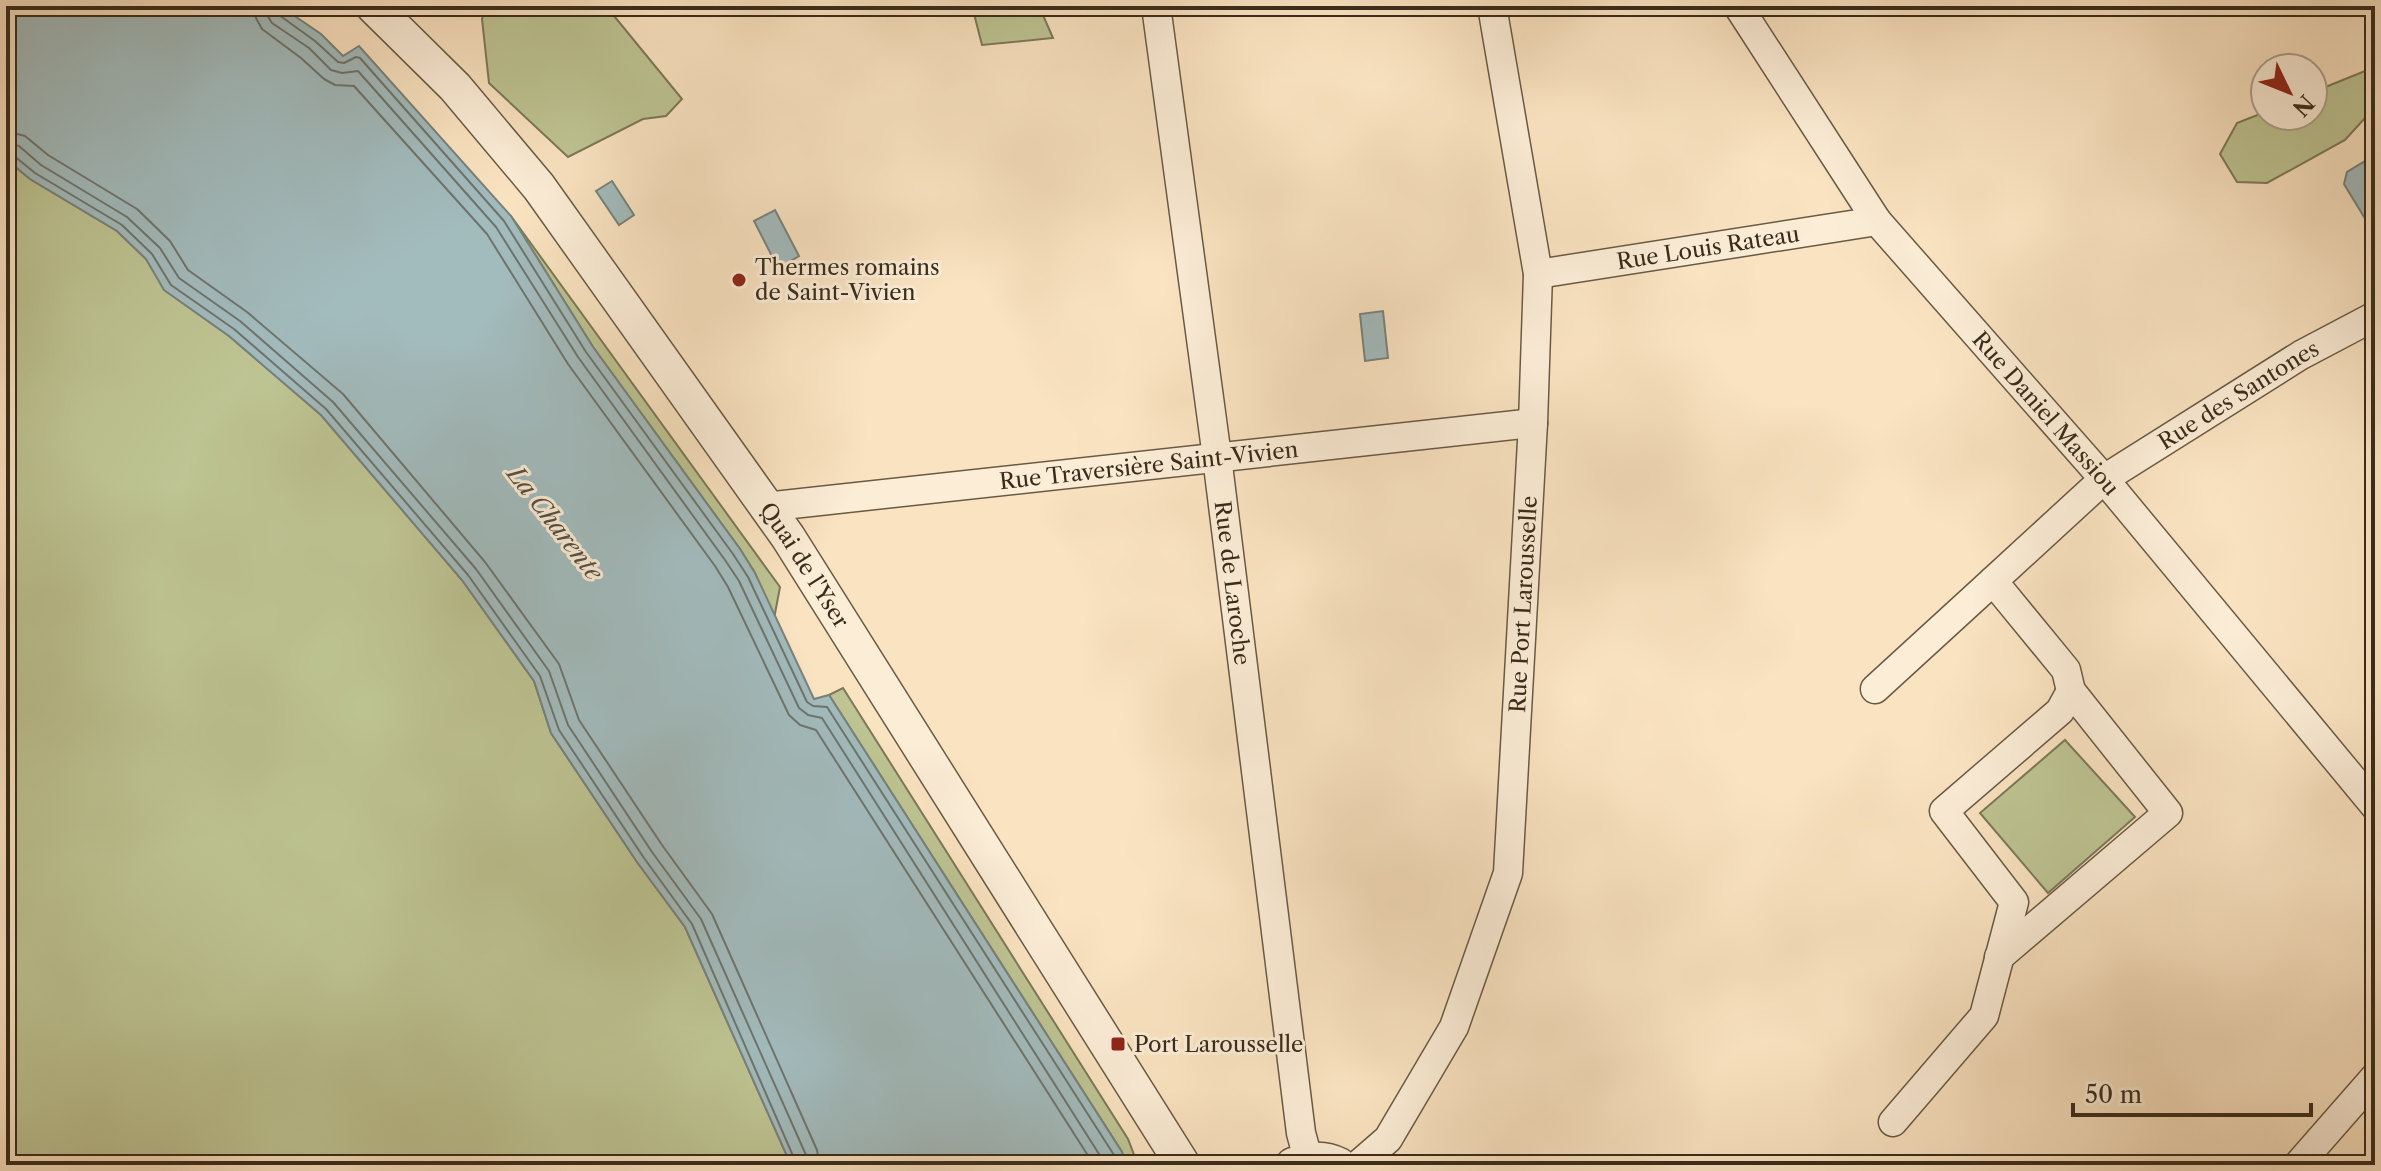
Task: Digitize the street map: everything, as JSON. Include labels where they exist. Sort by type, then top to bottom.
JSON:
[{"type":"street","name":"Quai de l'Yser","points":[[373,6],[455,87],[539,187],[788,537],[1183,1165]]},
{"type":"street","name":"Rue de Laroche","points":[[1156,6],[1217,457],[1301,1133],[1314,1163]]},
{"type":"street","name":"Rue Port Larousselle","points":[[1358,1165],[1388,1139],[1454,1027],[1508,873],[1533,423],[1538,274],[1492,6]]},
{"type":"street","name":"Rue Daniel Massiou","points":[[1738,6],[1877,221],[2104,479],[2375,806]]},
{"type":"street","name":"Rue Louis Rateau","points":[[1538,274],[1877,221]]},
{"type":"street","name":"Rue des Santones","points":[[1875,689],[2104,479],[2301,355],[2375,316]]},
{"type":"street","name":"Rue Traversière Saint-Vivien","points":[[765,507],[1533,423]]},
{"type":"street","points":[[1993,581],[2066,670],[2071,691],[2168,813],[1999,957]]},
{"type":"street","points":[[1893,1122],[1984,1016],[2014,902],[1944,811],[2060,711],[2071,691]]},
{"type":"street","points":[[2298,1165],[2375,1077]]},
{"type":"green space","points":[[487,6],[606,6],[682,99],[666,116],[643,119],[568,157],[489,83],[482,19]]},
{"type":"green space","points":[[972,6],[1039,6],[1053,38],[982,45]]},
{"type":"green space","points":[[2375,67],[2375,107],[2345,140],[2267,183],[2237,182],[2220,154],[2237,123],[2249,118],[2249,132],[2329,132],[2329,86]]},
{"type":"green space","points":[[6,159],[30,179],[117,231],[146,259],[165,290],[229,336],[321,415],[462,580],[534,681],[551,733],[637,862],[685,927],[791,1165],[6,1165]]},
{"type":"green space","points":[[511,216],[780,587],[774,619],[755,573],[740,549],[593,347]]},
{"type":"green space","points":[[843,688],[1128,1139],[1138,1165],[1125,1165],[1122,1152],[829,695]]},
{"type":"green space","points":[[2065,740],[2135,817],[2048,893],[1980,813]]},
{"type":"water","name":"La Charente","points":[[6,6],[280,6],[321,34],[343,56],[359,46],[511,216],[593,347],[740,549],[755,573],[814,699],[829,695],[1122,1152],[1125,1165],[791,1165],[685,927],[637,862],[551,733],[534,681],[462,580],[321,415],[229,336],[164,290],[146,259],[117,231],[30,179],[6,159]]},
{"type":"water","points":[[2367,160],[2375,174],[2375,229],[2372,230],[2344,184],[2347,172]]},
{"type":"water","points":[[612,181],[634,215],[619,225],[596,191]]},
{"type":"water","points":[[775,210],[799,256],[778,268],[754,221]]},
{"type":"water","points":[[1383,311],[1388,358],[1365,361],[1360,314]]},
{"type":"place","name":"Thermes romains de Saint-Vivien","points":[[739,280]]},
{"type":"place","name":"Port Larousselle","points":[[1118,1044]]}]
